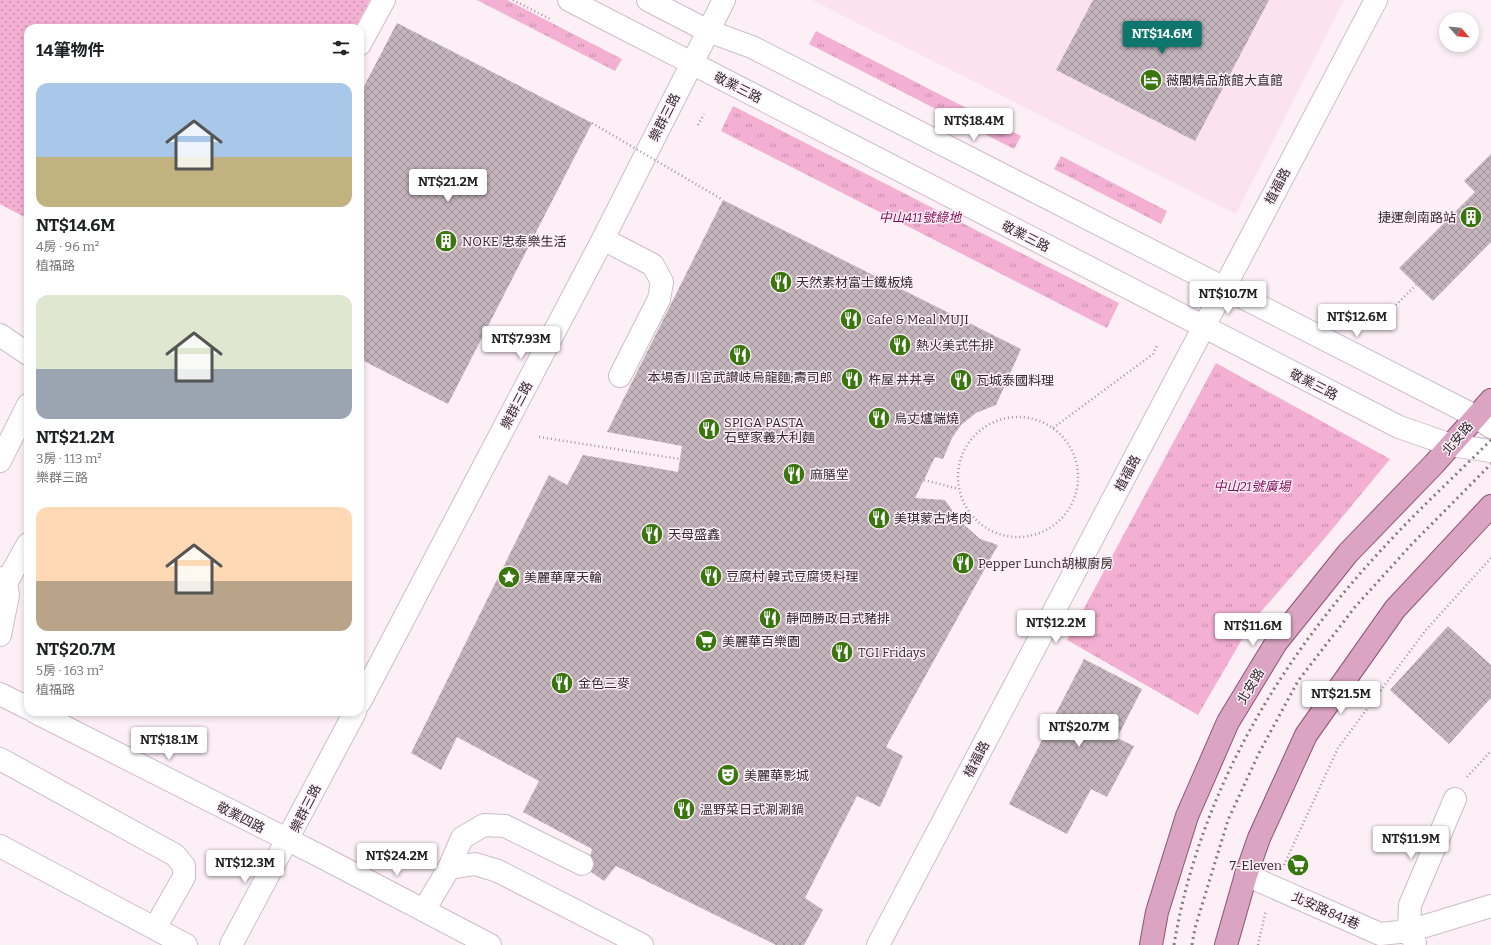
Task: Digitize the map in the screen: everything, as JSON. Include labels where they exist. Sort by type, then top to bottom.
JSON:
[{"type":"main road","name":"北安路","points":[[1151,945],[1157,912],[1186,816],[1228,722],[1281,637],[1348,553],[1451,445],[1483,422],[1491,400]]},
{"type":"main road","points":[[1226,945],[1246,874],[1259,838],[1306,735],[1395,609],[1491,506]]},
{"type":"street","points":[[364,37],[384,0]]},
{"type":"street","name":"敬業三路","points":[[568,0],[1399,427],[1451,445],[1491,451]]},
{"type":"street","points":[[648,0],[708,31],[752,47],[1483,422]]},
{"type":"street","name":"樂群三路","points":[[364,694],[603,239],[724,0]]},
{"type":"street","name":"植福路","points":[[878,945],[1376,0]]},
{"type":"street","points":[[603,239],[653,265],[662,282],[659,299],[620,376]]},
{"type":"street","points":[[0,335],[24,351]]},
{"type":"street","points":[[0,461],[24,414]]},
{"type":"street","points":[[0,635],[8,595],[3,580],[24,550]]},
{"type":"street","points":[[0,694],[24,706]]},
{"type":"street","name":"敬業四路","points":[[43,716],[288,840],[490,945]]},
{"type":"street","name":"樂群三路","points":[[231,945],[353,716]]},
{"type":"street","points":[[0,759],[175,855],[184,866],[184,878],[155,928]]},
{"type":"street","points":[[1413,938],[1410,906],[1455,798]]},
{"type":"street","points":[[424,910],[441,879],[449,868],[462,838],[484,825],[506,826],[582,864]]},
{"type":"street","points":[[0,846],[186,945]]},
{"type":"street","points":[[449,868],[475,864],[498,871],[642,945]]},
{"type":"street","name":"北安路841巷","points":[[1246,874],[1380,934],[1413,938],[1491,906]]},
{"type":"path","points":[[698,124],[704,114]]},
{"type":"path","points":[[592,123],[723,200]]},
{"type":"path","points":[[1376,326],[1416,285]]},
{"type":"path","points":[[1053,428],[1153,354],[1157,346]]},
{"type":"path","points":[[1014,417],[1035,419],[1053,428],[1068,443],[1075,460],[1078,478],[1077,496],[1068,513],[1053,525],[1037,533],[1018,537],[998,534],[980,524],[967,508],[959,489],[958,468],[965,449],[977,433],[994,422],[1014,417]]},
{"type":"path","points":[[539,437],[680,459]]},
{"type":"path","points":[[924,480],[959,489]]},
{"type":"path","points":[[1279,862],[1283,866],[1338,748],[1425,631],[1491,558]]},
{"type":"path","points":[[1455,798],[1464,781],[1491,751]]},
{"type":"path","points":[[1258,945],[1265,912],[1275,888]]},
{"type":"shaded area","points":[[812,0],[1344,0],[1236,214]]},
{"type":"green space","points":[[0,0],[370,0],[357,24],[24,24],[24,217],[0,204]]},
{"type":"green space","points":[[477,0],[507,0],[622,59],[615,71]]},
{"type":"green space","points":[[816,31],[1021,136],[1014,149],[809,44]]},
{"type":"green space","name":"中山411號綠地","points":[[733,106],[1119,303],[1107,328],[721,131]]},
{"type":"green space","points":[[1061,156],[1167,211],[1161,224],[1054,169]]},
{"type":"green space","name":"中山21號廣場","points":[[1216,363],[1390,459],[1325,538],[1252,622],[1198,715],[1067,640]]},
{"type":"building","name":"薇閣精品旅館大直館","points":[[1093,0],[1269,0],[1195,141],[1056,70]]},
{"type":"building","name":"NOKE 忠泰樂生活","points":[[397,23],[592,123],[448,404],[364,361],[364,86]]},
{"type":"building","name":"捷運劍南路站","points":[[1491,154],[1491,242],[1433,301],[1399,268],[1475,192],[1464,181]]},
{"type":"building","name":"美麗華百樂園","points":[[723,200],[1021,349],[996,405],[976,413],[961,425],[952,438],[943,459],[935,457],[915,498],[945,500],[960,521],[980,539],[998,545],[886,747],[903,756],[880,807],[857,796],[805,898],[823,910],[804,945],[776,945],[616,866],[604,881],[587,869],[592,849],[523,812],[539,781],[457,737],[441,770],[411,753],[549,475],[567,485],[583,455],[678,472],[682,446],[607,432]]},
{"type":"building","points":[[1448,626],[1491,665],[1491,698],[1449,744],[1390,690]]},
{"type":"building","points":[[1084,659],[1142,689],[1117,738],[1134,746],[1107,797],[1091,789],[1067,834],[1009,804]]},
{"type":"railway","points":[[1174,945],[1186,889],[1203,834],[1224,781],[1250,730],[1279,681],[1312,634],[1347,589],[1424,505],[1491,440]]},
{"type":"railway","points":[[1192,945],[1195,928],[1228,820],[1259,753],[1298,681],[1355,607],[1411,545],[1491,464]]},
{"type":"place","name":"薇閣精品旅館大直館","points":[[1151,80]]},
{"type":"place","name":"捷運劍南路站","points":[[1471,217]]},
{"type":"place","name":"NOKE 忠泰樂生活","points":[[446,241]]},
{"type":"place","name":"天然素材富士鐵板燒","points":[[781,282]]},
{"type":"place","name":"Cafe & Meal MUJI","points":[[851,319]]},
{"type":"place","name":"熱火美式牛排","points":[[900,345]]},
{"type":"place","name":"本場香川宮武讃岐烏龍麵;壽司郎","points":[[740,355]]},
{"type":"place","name":"杵屋 丼丼亭","points":[[852,379]]},
{"type":"place","name":"瓦城泰國料理","points":[[961,380]]},
{"type":"place","name":"鳥丈爐端燒","points":[[879,418]]},
{"type":"place","name":"SPIGA PASTA 石壁家義大利麵","points":[[709,429]]},
{"type":"place","name":"麻膳堂","points":[[794,474]]},
{"type":"place","name":"美琪蒙古烤肉","points":[[879,518]]},
{"type":"place","name":"天母盛鑫","points":[[652,534]]},
{"type":"place","name":"Pepper Lunch胡椒廚房","points":[[963,563]]},
{"type":"place","name":"豆腐村 韓式豆腐煲料理","points":[[711,576]]},
{"type":"place","name":"美麗華摩天輪","points":[[509,577]]},
{"type":"place","name":"靜岡勝政日式豬排","points":[[770,618]]},
{"type":"place","name":"美麗華百樂園","points":[[706,641]]},
{"type":"place","name":"TGI Fridays","points":[[842,652]]},
{"type":"place","name":"金色三麥","points":[[562,683]]},
{"type":"place","name":"美麗華影城","points":[[728,775]]},
{"type":"place","name":"溫野菜日式涮涮鍋","points":[[684,809]]},
{"type":"place","name":"7-Eleven","points":[[1298,865]]}]
